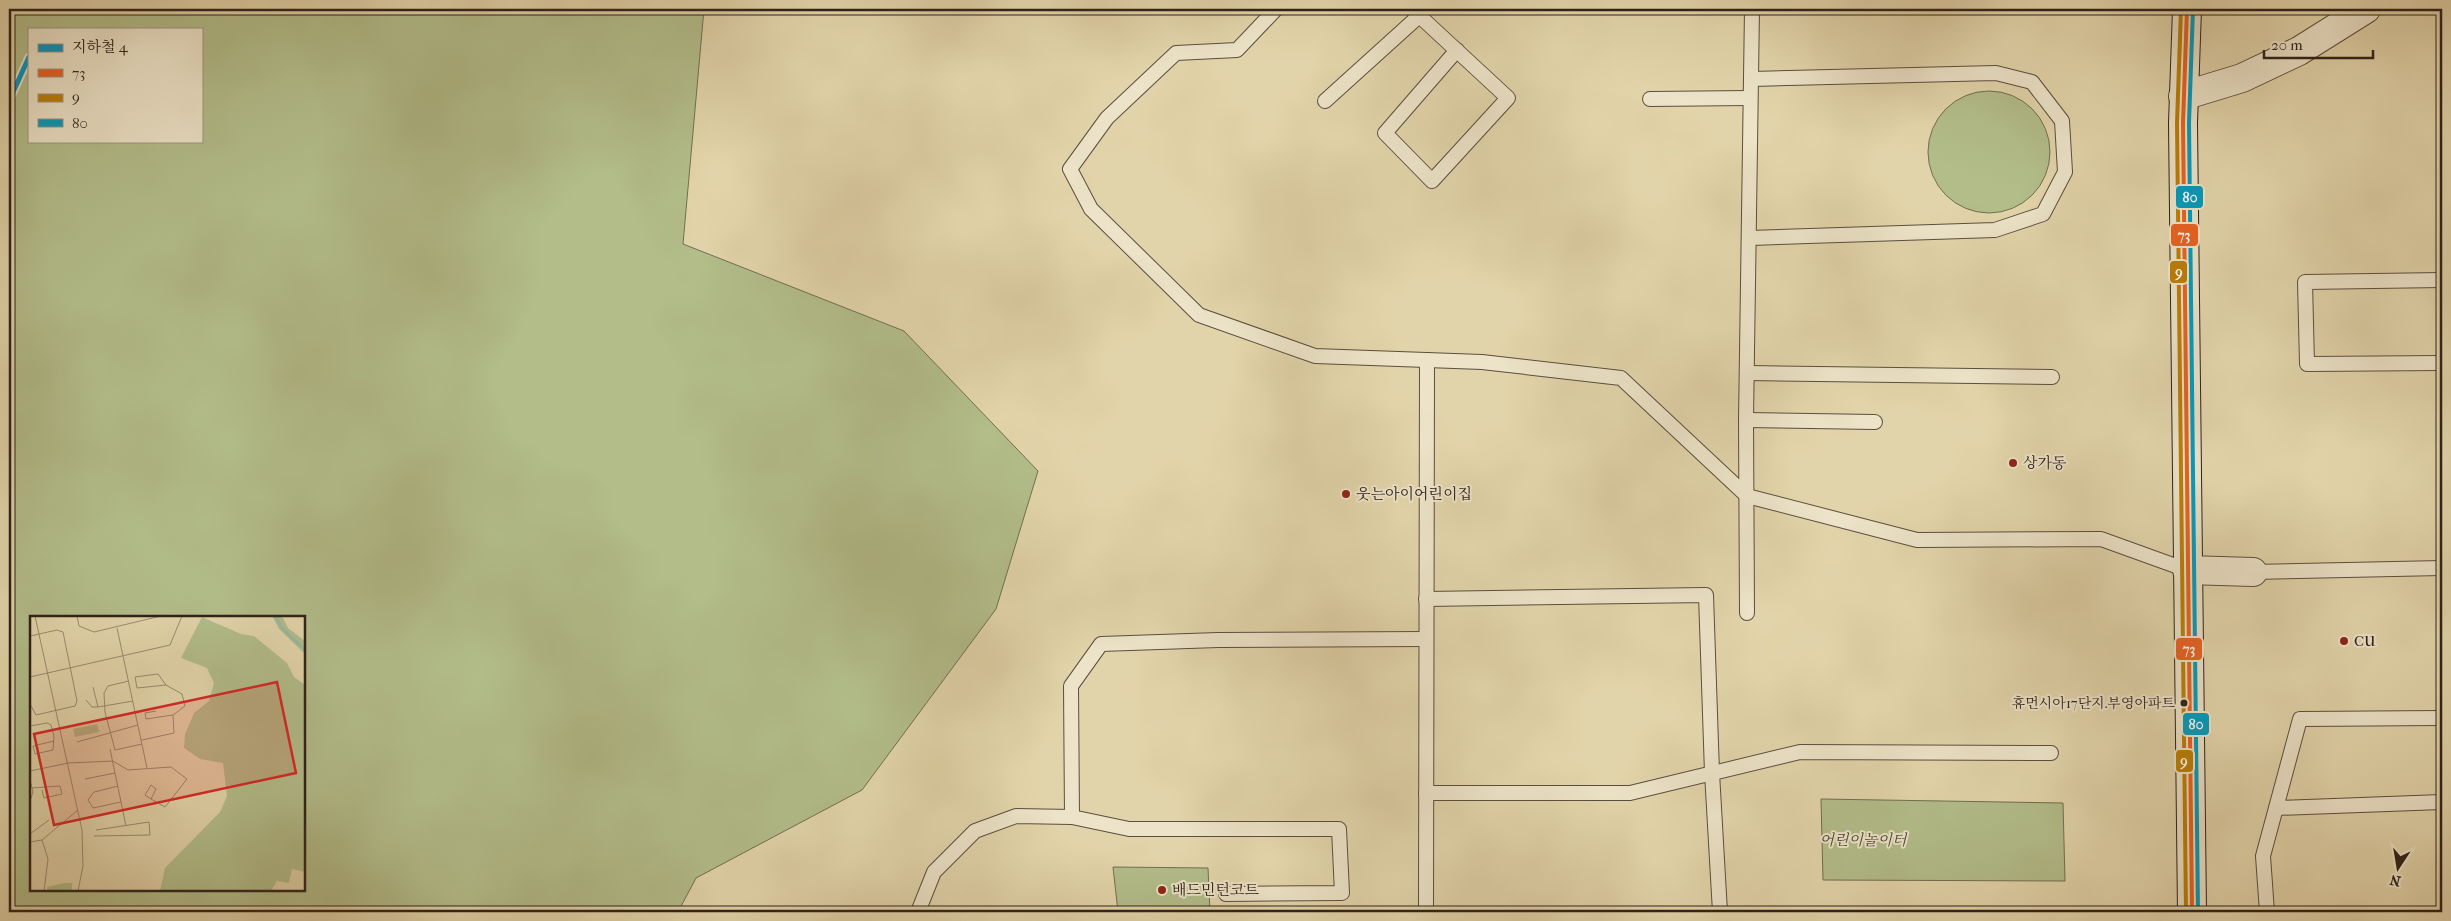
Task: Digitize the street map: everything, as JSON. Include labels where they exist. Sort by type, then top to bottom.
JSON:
[{"type":"street","points":[[2187,9],[2184,96],[2187,570],[2192,912]]},
{"type":"street","points":[[2184,96],[2242,78],[2299,51],[2366,9]]},
{"type":"street","points":[[2187,570],[2253,572]]},
{"type":"lane","points":[[1276,9],[1237,50],[1176,54],[1106,118],[1070,169],[1091,209],[1198,315],[1315,356],[1482,362],[1621,378],[1748,496],[1917,540],[2101,539],[2187,570]]},
{"type":"lane","points":[[1747,613],[1748,496],[1746,420],[1752,9]]},
{"type":"lane","points":[[1325,101],[1415,12],[1457,50],[1508,98],[1432,181],[1385,133],[1457,50]]},
{"type":"lane","points":[[1750,238],[1995,230],[2043,214],[2065,172],[2062,121],[2032,82],[1996,73],[1752,79]]},
{"type":"lane","points":[[1650,99],[1750,98]]},
{"type":"lane","points":[[2442,280],[2305,282],[2307,364],[2442,363]]},
{"type":"lane","points":[[1426,360],[1426,912]]},
{"type":"lane","points":[[1747,373],[2052,377]]},
{"type":"lane","points":[[1746,420],[1875,422]]},
{"type":"lane","points":[[2253,572],[2442,568]]},
{"type":"lane","points":[[1426,599],[1706,596],[1712,773],[1720,912]]},
{"type":"lane","points":[[1072,817],[1071,686],[1101,644],[1218,640],[1426,639]]},
{"type":"lane","points":[[2267,912],[2262,856],[2300,719],[2442,718]]},
{"type":"lane","points":[[1426,793],[1630,793],[1800,752],[2052,753]]},
{"type":"lane","points":[[2276,808],[2442,802]]},
{"type":"lane","points":[[918,912],[934,872],[975,831],[1016,816],[1072,817],[1129,829],[1339,829],[1342,893],[1226,894]]},
{"type":"green space","points":[[9,9],[704,9],[683,244],[904,331],[1038,471],[996,609],[862,790],[696,878],[678,912],[9,912]]},
{"type":"green space","points":[[1989,91],[2012,95],[2032,109],[2046,129],[2050,152],[2046,175],[2032,195],[2012,209],[1989,213],[1966,209],[1946,195],[1932,175],[1928,152],[1932,129],[1946,109],[1966,95]]},
{"type":"green space","name":"어린이놀이터","points":[[1821,799],[2063,803],[2065,881],[1823,880]]},
{"type":"green space","name":"배드민턴코트","points":[[1113,867],[1208,868],[1210,912],[1118,912]]},
{"type":"metro line","name":"4","points":[[9,101],[28,59]]},
{"type":"transit line","name":"9","points":[[2181,9],[2177,123],[2186,912]]},
{"type":"transit line","name":"73","points":[[2187,9],[2183,123],[2192,912]]},
{"type":"transit line","name":"80","points":[[2193,9],[2189,123],[2198,912]]},
{"type":"place","name":"상가동","points":[[2013,463]]},
{"type":"place","name":"웃는아이어린이집","points":[[1346,494]]},
{"type":"place","name":"CU","points":[[2344,641]]},
{"type":"place","name":"휴먼시아17단지.부영아파트","points":[[2184,703]]},
{"type":"place","name":"배드민턴코트","points":[[1162,890]]}]
